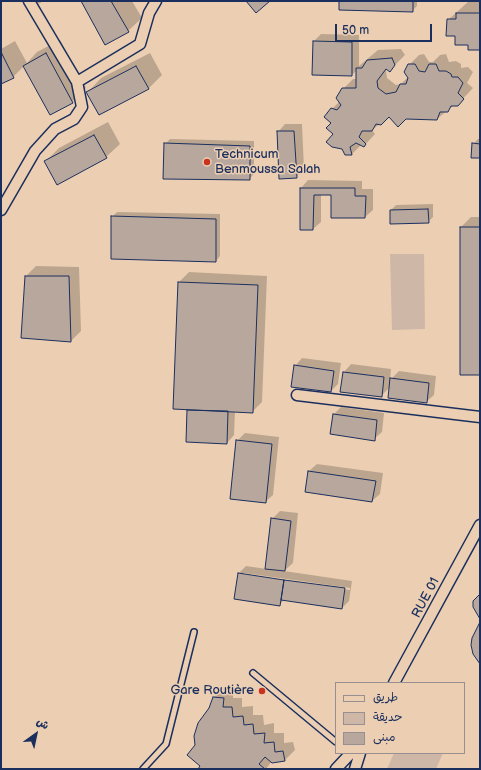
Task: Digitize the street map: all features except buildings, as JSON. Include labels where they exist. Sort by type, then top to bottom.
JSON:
[{"type":"street","points":[[1,210],[35,151],[55,129],[74,119],[82,107],[77,82],[29,1]]},
{"type":"street","points":[[77,82],[140,44],[149,13],[156,1]]},
{"type":"street","points":[[297,395],[480,417]]},
{"type":"street","name":"RUE 01","points":[[395,682],[480,525]]},
{"type":"street","points":[[336,769],[349,754]]},
{"type":"street","points":[[355,769],[360,754]]},
{"type":"lane","points":[[142,769],[166,744],[194,632]]},
{"type":"lane","points":[[254,673],[335,741]]},
{"type":"green space","points":[[390,254],[424,254],[425,329],[392,330]]},
{"type":"green space","points":[[394,754],[443,754],[436,769],[387,769]]},
{"type":"place","name":"Technicum Benmoussa Salah","points":[[207,162]]},
{"type":"place","name":"Gare Routière","points":[[262,691]]}]
